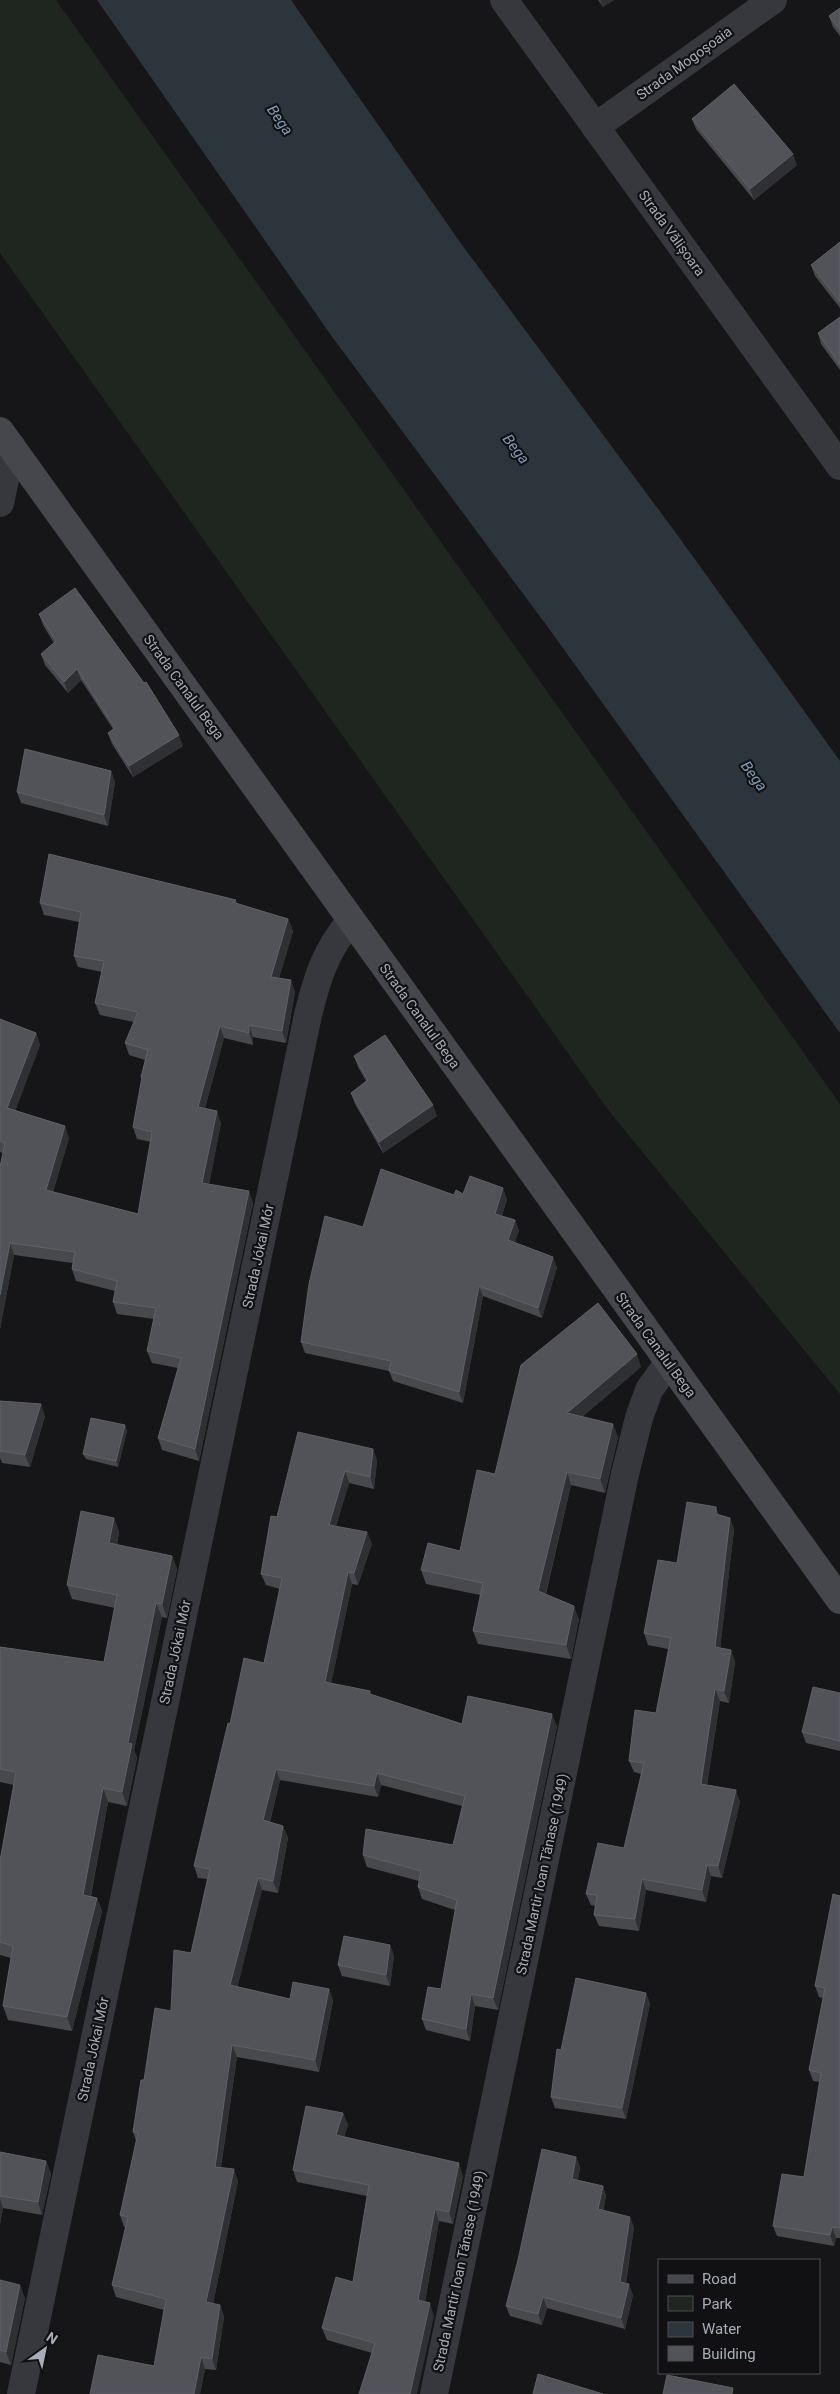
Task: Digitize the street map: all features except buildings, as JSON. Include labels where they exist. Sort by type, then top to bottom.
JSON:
[{"type":"street","name":"Strada Vălișoara","points":[[504,0],[840,466]]},
{"type":"street","name":"Strada Mogoșoaia","points":[[596,127],[773,0]]},
{"type":"street","points":[[0,503],[6,439]]},
{"type":"street","name":"Strada Canalul Bega","points":[[6,439],[840,1600]]},
{"type":"street","name":"Strada Jókai Mór","points":[[21,2394],[308,1016],[319,971],[334,941],[351,920]]},
{"type":"street","name":"Strada Martir Ioan Tănase (1949)","points":[[434,2394],[625,1474],[639,1418],[649,1390],[669,1362]]},
{"type":"green space","points":[[0,0],[56,0],[840,1104],[840,1394],[609,1111],[0,253]]},
{"type":"water","name":"Bega","points":[[97,0],[291,0],[462,245],[676,533],[840,761],[840,1033],[547,626],[333,338]]}]
